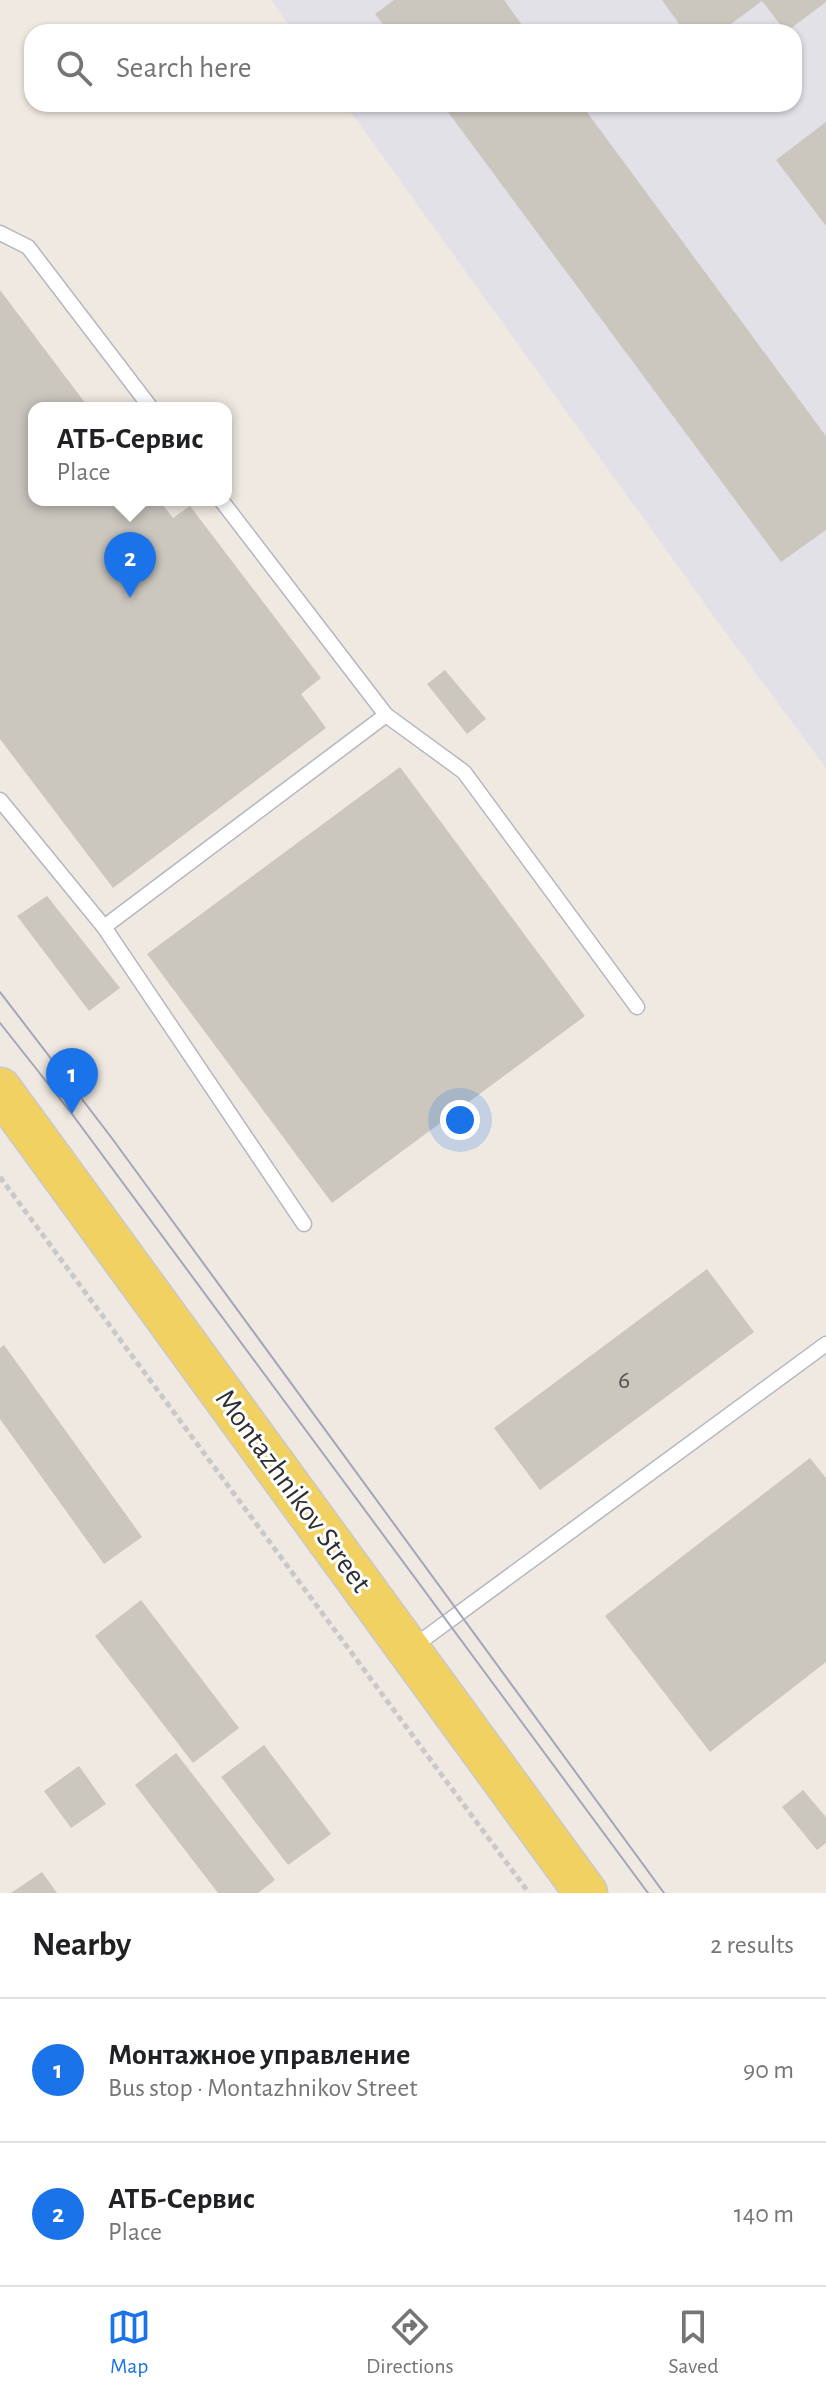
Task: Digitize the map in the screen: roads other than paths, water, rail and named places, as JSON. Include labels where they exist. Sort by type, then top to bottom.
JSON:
[{"type":"main road","name":"Montazhnikov Street","points":[[0,1089],[586,1893]]},
{"type":"lane","points":[[0,233],[28,247],[146,402]]},
{"type":"lane","points":[[226,506],[386,715],[464,772],[637,1007]]},
{"type":"lane","points":[[104,927],[386,715]]},
{"type":"lane","points":[[0,800],[104,927],[304,1224]]},
{"type":"lane","points":[[409,1650],[826,1344]]},
{"type":"tram line","points":[[0,992],[111,1137],[664,1893]]},
{"type":"tram line","points":[[0,1023],[72,1114],[648,1893]]},
{"type":"place","name":"АТБ-Сервис","points":[[130,598]]},
{"type":"place","name":"Монтажное управление","points":[[72,1114]]}]
